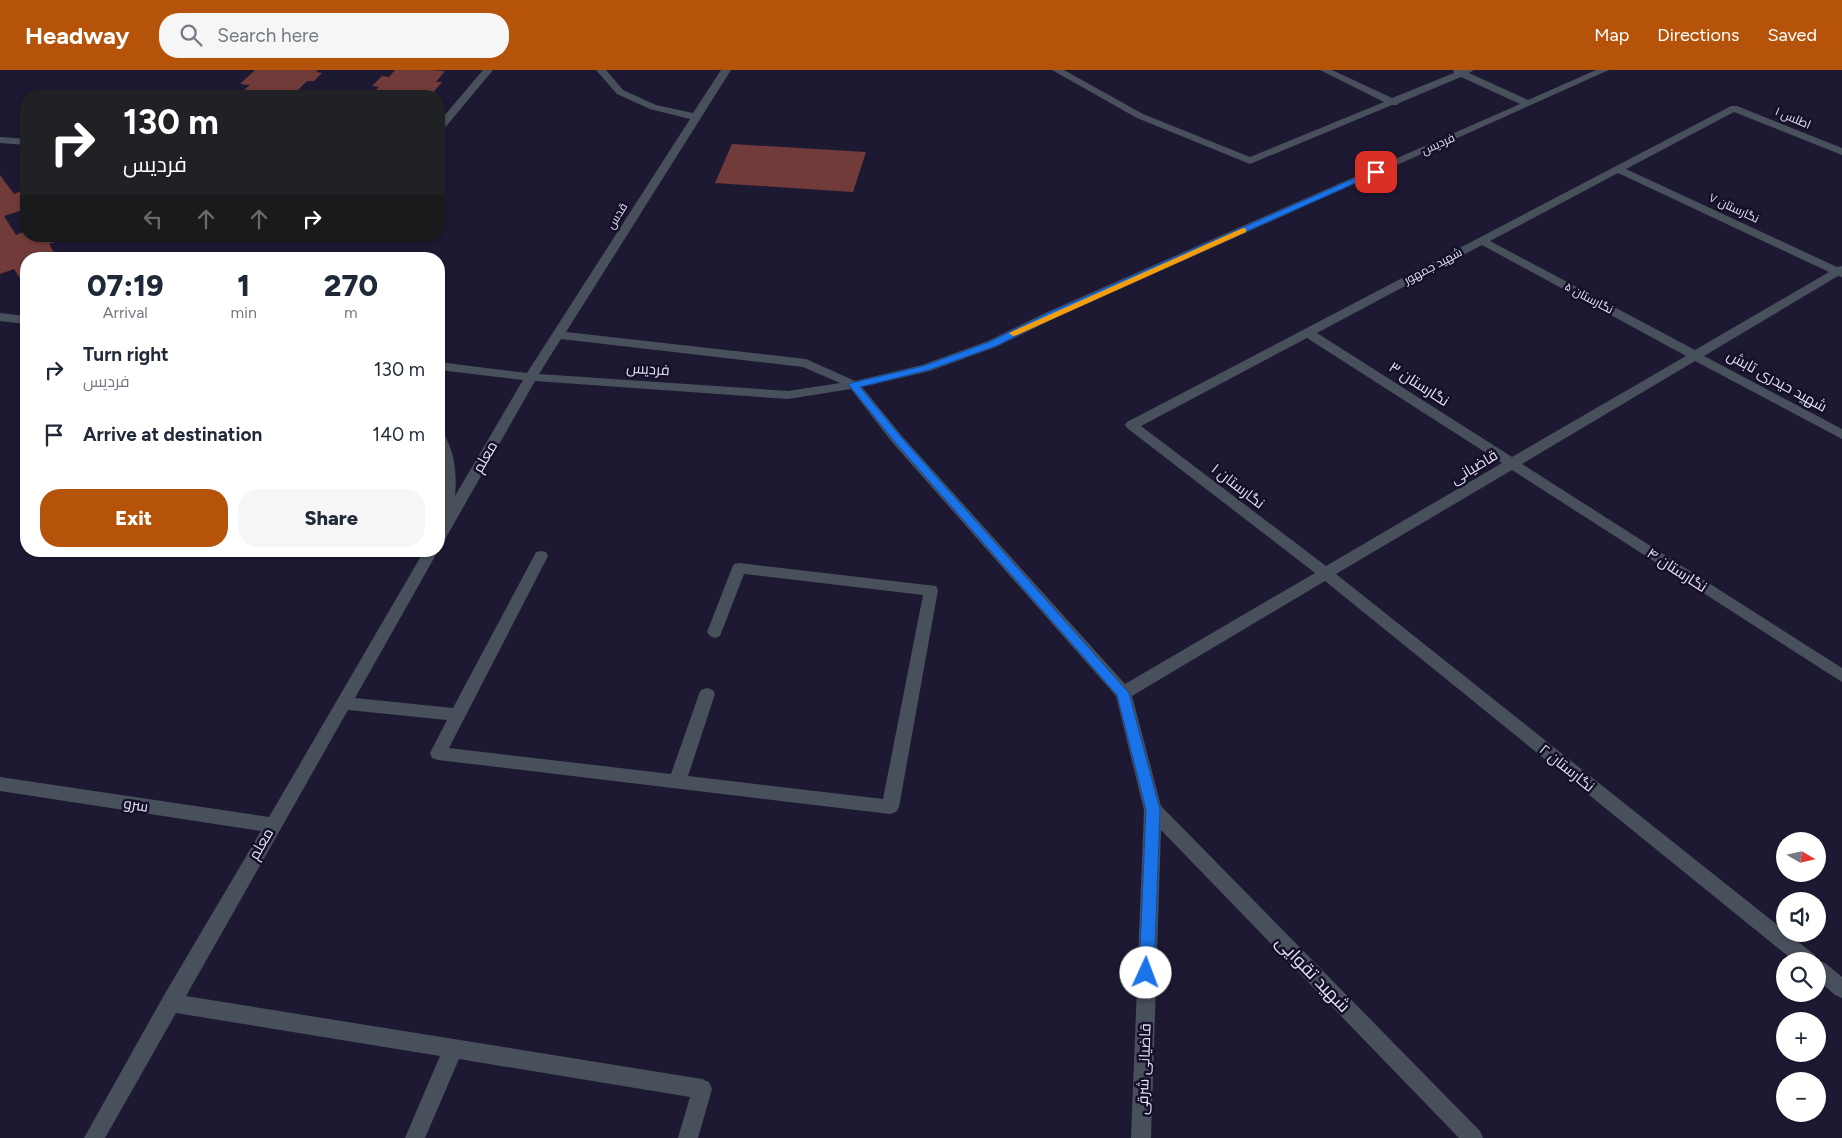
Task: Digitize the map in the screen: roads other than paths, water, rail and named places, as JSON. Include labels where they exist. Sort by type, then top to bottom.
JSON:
[{"type":"street","points":[[445,121],[488,70]]},
{"type":"street","points":[[601,70],[620,92],[653,107],[696,117]]},
{"type":"street","name":"قدس","points":[[531,377],[726,70]]},
{"type":"street","points":[[1057,70],[1140,116],[1250,162],[1394,102],[1462,71],[1528,104]]},
{"type":"street","points":[[1325,70],[1394,102]]},
{"type":"street","name":"فردیس","points":[[445,367],[531,377],[788,396],[854,385],[926,368],[992,344],[1049,316],[1604,70]]},
{"type":"street","name":"اطلس ۱","points":[[1734,108],[1842,152]]},
{"type":"street","name":"شهید جمهور","points":[[1132,425],[1734,108]]},
{"type":"street","points":[[0,140],[20,142]]},
{"type":"street","name":"نگارستان ۷","points":[[1618,169],[1841,272]]},
{"type":"street","name":"نگارستان ۵","points":[[1482,241],[1696,356]]},
{"type":"street","name":"قاضیانی","points":[[1123,693],[1841,272]]},
{"type":"street","points":[[0,317],[20,319]]},
{"type":"street","name":"نگارستان ۳","points":[[1307,332],[1512,464]]},
{"type":"street","name":"فردیس","points":[[558,335],[806,362],[854,385]]},
{"type":"street","name":"شهید حیدری تابش","points":[[1696,356],[1842,435]]},
{"type":"street","name":"معلم","points":[[445,525],[531,377]]},
{"type":"street","name":"قاضیانی شرقی","points":[[854,385],[897,439],[1123,693],[1153,810],[1141,1138]]},
{"type":"street","name":"نگارستان ۱","points":[[1132,425],[1326,574]]},
{"type":"street","points":[[445,450],[449,477],[448,502],[445,514]]},
{"type":"street","name":"نگارستان ۴","points":[[1512,464],[1842,676]]},
{"type":"street","points":[[542,556],[438,753],[890,807],[931,590],[739,568],[715,632]]},
{"type":"street","name":"معلم","points":[[94,1138],[428,557]]},
{"type":"street","name":"نگارستان ۲","points":[[1326,574],[1797,952]]},
{"type":"street","points":[[677,782],[707,694]]},
{"type":"street","points":[[343,703],[458,715]]},
{"type":"street","name":"سرو","points":[[0,784],[272,825]]},
{"type":"street","name":"شهید تقوایی","points":[[1153,810],[1473,1138]]},
{"type":"street","points":[[1826,976],[1842,989]]},
{"type":"street","points":[[170,1003],[702,1089],[688,1138]]},
{"type":"street","points":[[415,1138],[453,1049]]}]
